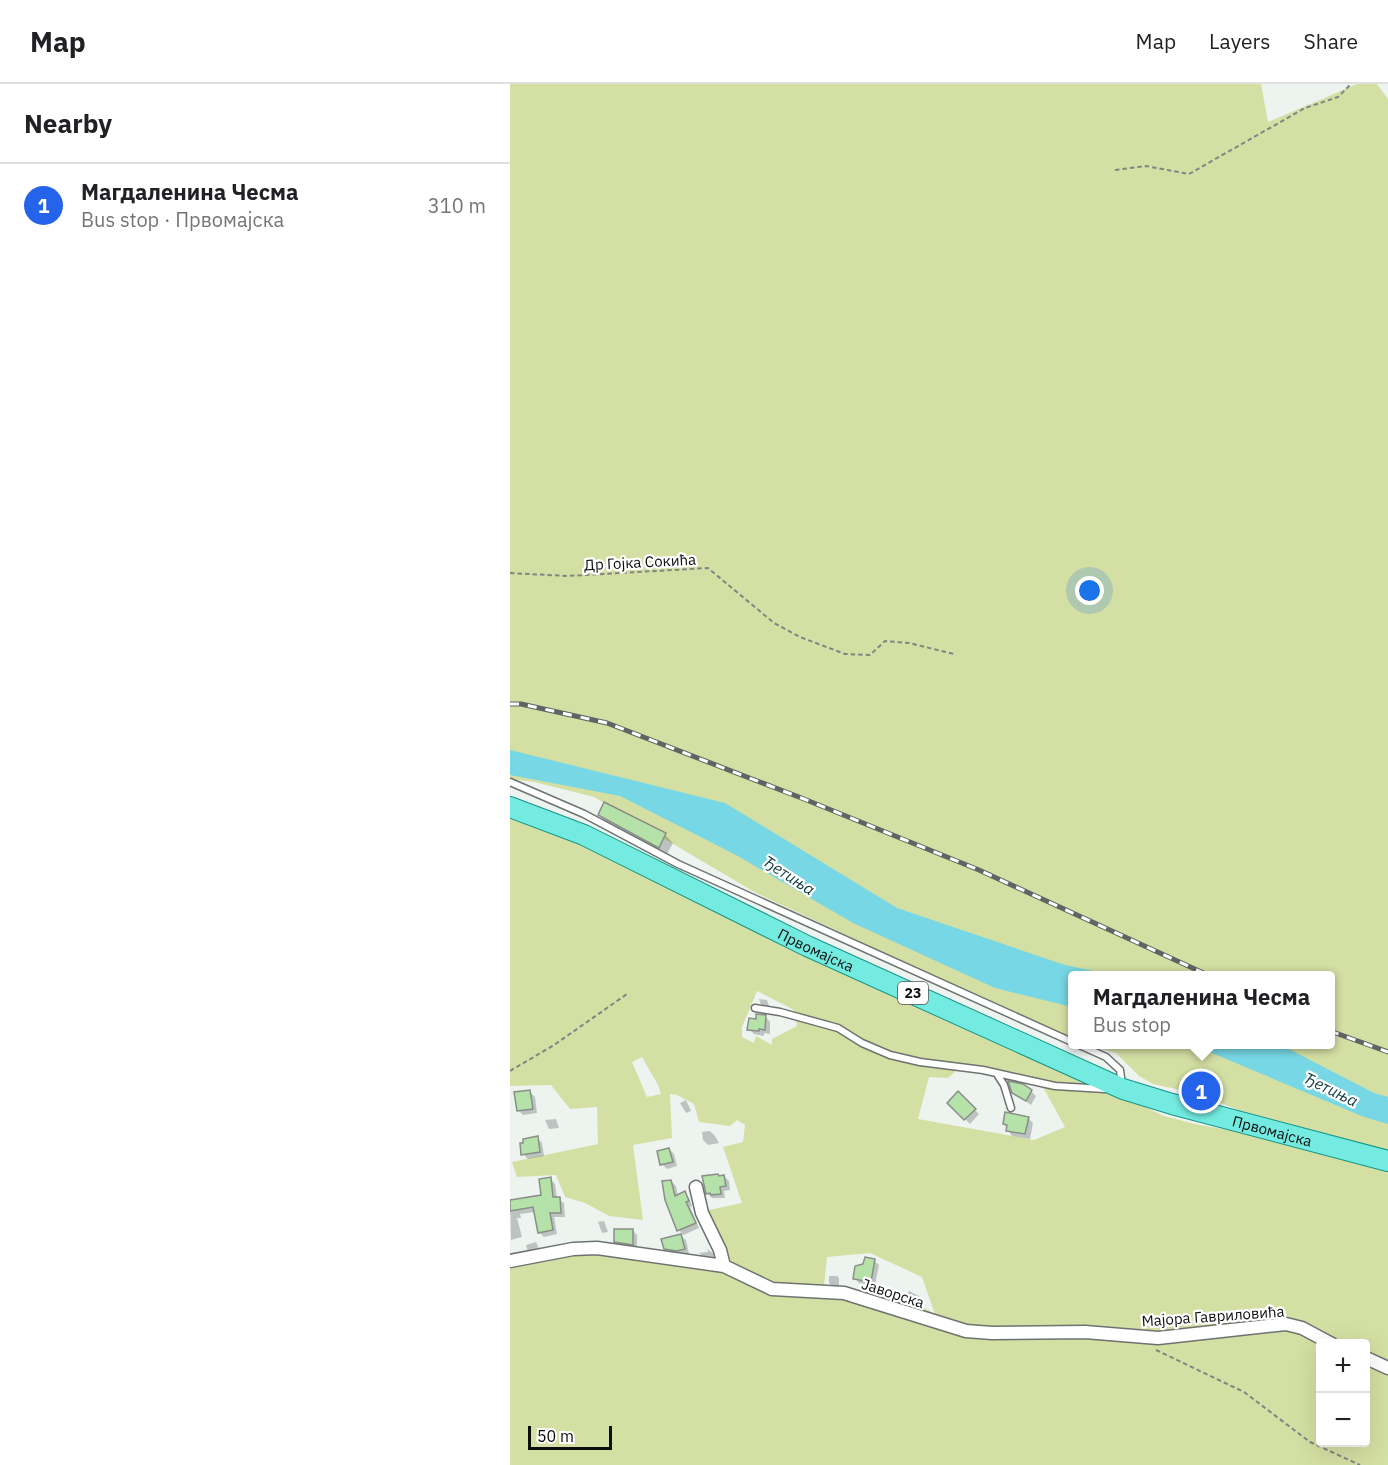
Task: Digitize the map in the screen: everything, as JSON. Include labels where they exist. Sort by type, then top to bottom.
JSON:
[{"type":"main road","name":"Првомајска","points":[[510,807],[584,836],[807,946],[1123,1089],[1388,1161]]},
{"type":"street","points":[[696,1187],[702,1213],[720,1250],[724,1266]]},
{"type":"street","name":"Јаворска","points":[[510,1261],[573,1249],[597,1248],[724,1266],[772,1289],[844,1293],[966,1331],[1057,1334]]},
{"type":"street","name":"Мајора Гавриловића","points":[[1057,1334],[1085,1332],[1158,1338],[1286,1324],[1302,1328],[1323,1339]]},
{"type":"street","points":[[1370,1360],[1388,1368]]},
{"type":"lane","points":[[510,782],[584,814],[678,864],[1068,1040]]},
{"type":"lane","name":"Првомајска","points":[[755,1008],[780,1012],[838,1028],[862,1043],[890,1055],[997,1073],[1055,1086],[1123,1089]]},
{"type":"lane","points":[[1088,1049],[1106,1057],[1120,1070],[1123,1089]]},
{"type":"lane","points":[[997,1073],[1005,1085],[1011,1108]]},
{"type":"path","points":[[1115,170],[1146,166],[1189,174],[1305,108],[1338,97],[1351,84]]},
{"type":"path","name":"Др Гојка Сокића","points":[[510,573],[567,576],[708,568],[774,623],[800,637],[845,654],[870,656],[885,641],[909,643],[954,654]]},
{"type":"path","points":[[510,1071],[554,1045],[627,994]]},
{"type":"path","points":[[1156,1350],[1244,1392],[1310,1442],[1360,1465]]},
{"type":"green space","points":[[510,84],[1261,84],[1268,122],[1357,84],[1377,84],[1388,99],[1388,1151],[1255,1117],[1199,1094],[1153,1084],[1139,1076],[1116,1053],[1102,1049],[1335,1049],[1335,971],[1068,971],[1068,1036],[756,893],[594,797],[534,782],[510,779]]},
{"type":"green space","points":[[510,818],[553,832],[631,866],[1164,1116],[1245,1133],[1388,1170],[1388,1465],[510,1465],[510,1263],[577,1252],[732,1266],[702,1218],[709,1210],[742,1203],[723,1147],[743,1142],[745,1125],[737,1120],[730,1126],[699,1122],[694,1104],[670,1094],[672,1138],[633,1145],[643,1220],[609,1216],[585,1203],[565,1197],[556,1175],[517,1177],[512,1162],[598,1144],[597,1107],[570,1109],[551,1085],[510,1086]],"holes":[[[757,991],[794,1010],[797,1026],[772,1039],[772,1045],[756,1036],[754,1043],[742,1037],[742,1027]],[[642,1057],[658,1085],[661,1094],[647,1097],[632,1062]],[[957,1070],[1039,1080],[1065,1127],[1034,1140],[918,1119],[929,1077],[948,1078]],[[870,1253],[922,1277],[935,1314],[896,1292],[889,1295],[824,1287],[827,1257]]]},
{"type":"water","name":"Ђетиња","points":[[510,750],[725,803],[897,908],[1065,965],[1094,971],[1068,971],[1068,1006],[995,988],[853,923],[736,855],[620,796],[510,775]]},
{"type":"water","name":"Ђетиња","points":[[1202,1049],[1289,1049],[1374,1093],[1388,1097],[1388,1124],[1364,1117]]},
{"type":"building","points":[[604,802],[666,833],[659,848],[598,815]]},
{"type":"building","points":[[756,1014],[766,1015],[765,1030],[747,1030],[749,1018],[756,1019]]},
{"type":"building","points":[[1008,1081],[1023,1084],[1032,1090],[1026,1101],[1012,1093]]},
{"type":"building","points":[[530,1090],[533,1109],[517,1111],[514,1092]]},
{"type":"building","points":[[958,1091],[976,1109],[964,1120],[947,1103]]},
{"type":"building","points":[[1005,1112],[1029,1117],[1025,1134],[1006,1131],[1007,1125],[1003,1124]]},
{"type":"building","points":[[538,1136],[540,1152],[521,1155],[520,1143],[523,1143],[523,1139]]},
{"type":"building","points":[[669,1148],[673,1162],[660,1165],[657,1151]]},
{"type":"building","points":[[718,1174],[719,1176],[724,1175],[726,1186],[720,1187],[721,1194],[706,1194],[702,1176]]},
{"type":"building","points":[[551,1177],[553,1197],[560,1197],[561,1213],[550,1213],[553,1230],[538,1233],[533,1207],[510,1211],[510,1200],[541,1195],[539,1179]]},
{"type":"building","points":[[671,1180],[675,1196],[685,1191],[689,1201],[686,1202],[696,1223],[677,1231],[665,1200],[662,1181]]},
{"type":"building","points":[[614,1229],[633,1229],[633,1245],[614,1242]]},
{"type":"building","points":[[681,1234],[685,1249],[677,1251],[664,1249],[661,1239]]},
{"type":"building","points":[[865,1257],[875,1259],[871,1282],[853,1279],[855,1266],[863,1264]]},
{"type":"railway","points":[[510,704],[521,704],[607,723],[804,799],[979,870],[1199,971]]},
{"type":"railway","points":[[1335,1033],[1388,1052]]},
{"type":"place","name":"Магдаленина Чесма","points":[[1201,1091]]}]
